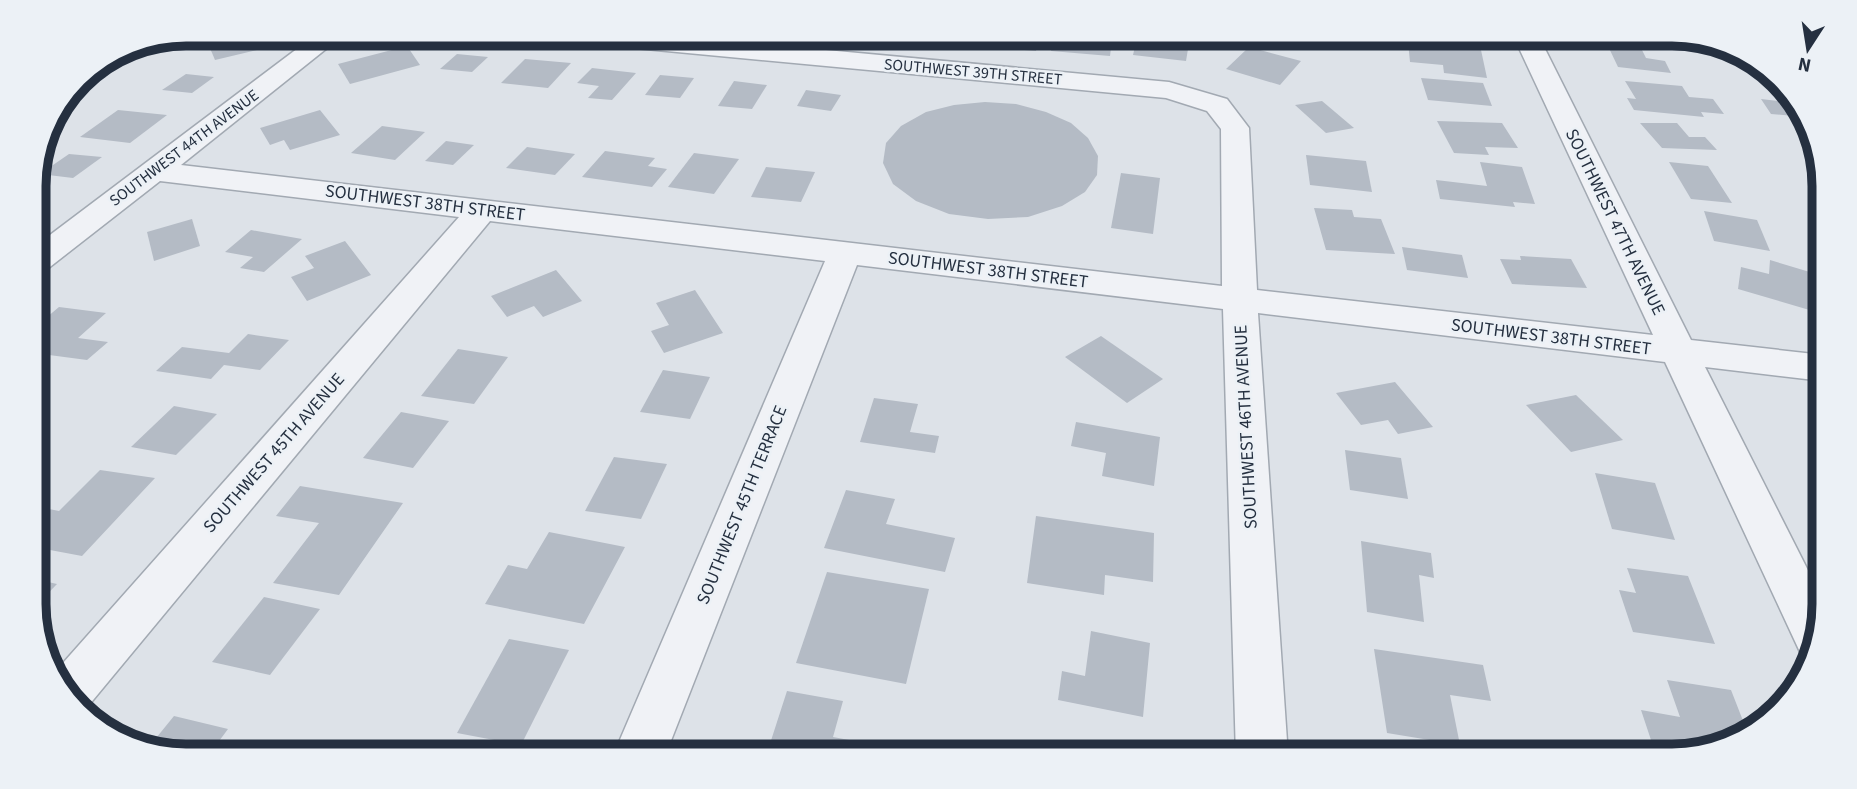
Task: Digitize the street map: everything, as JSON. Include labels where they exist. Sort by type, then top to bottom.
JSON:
[{"type":"street","name":"SOUTHWEST 47TH AVENUE","points":[[1530,45],[1810,622]]},
{"type":"street","name":"SOUTHWEST 44TH AVENUE","points":[[46,254],[317,46]]},
{"type":"street","name":"SOUTHWEST 39TH STREET","points":[[696,46],[1169,90],[1217,105]]},
{"type":"street","name":"SOUTHWEST 46TH AVENUE","points":[[1217,105],[1235,128],[1240,299],[1261,743]]},
{"type":"street","name":"SOUTHWEST 38TH STREET","points":[[154,171],[1812,367]]},
{"type":"street","name":"SOUTHWEST 45TH AVENUE","points":[[73,687],[483,209]]},
{"type":"street","name":"SOUTHWEST 45TH TERRACE","points":[[644,744],[845,254]]},
{"type":"building","points":[[990,45],[1038,45],[1036,51]]},
{"type":"building","points":[[1052,45],[1111,45],[1110,56],[1051,51]]},
{"type":"building","points":[[1135,45],[1189,45],[1186,61],[1133,55]]},
{"type":"building","points":[[1408,45],[1481,50],[1487,78],[1444,73],[1443,65],[1410,62]]},
{"type":"building","points":[[209,46],[255,46],[257,50],[215,60]]},
{"type":"building","points":[[407,46],[420,65],[350,84],[338,64]]},
{"type":"building","points":[[1608,46],[1642,50],[1646,58],[1665,61],[1671,73],[1618,67]]},
{"type":"building","points":[[1249,47],[1301,61],[1280,85],[1226,69]]},
{"type":"building","points":[[457,54],[488,57],[472,72],[440,69]]},
{"type":"building","points":[[525,59],[571,63],[548,88],[501,83]]},
{"type":"building","points":[[592,68],[636,73],[612,100],[588,98],[599,86],[577,83]]},
{"type":"building","points":[[186,74],[214,77],[192,93],[162,90]]},
{"type":"building","points":[[660,75],[694,78],[680,98],[645,95]]},
{"type":"building","points":[[98,76],[106,77],[88,89],[84,88]]},
{"type":"building","points":[[1421,78],[1483,83],[1492,106],[1428,100]]},
{"type":"building","points":[[734,81],[767,85],[752,109],[718,106]]},
{"type":"building","points":[[1625,81],[1682,86],[1689,97],[1713,99],[1724,114],[1701,112],[1704,117],[1634,110],[1627,98],[1636,99]]},
{"type":"building","points":[[806,90],[841,95],[831,111],[797,106]]},
{"type":"building","points":[[1761,99],[1783,102],[1793,116],[1771,114]]},
{"type":"building","points":[[1322,101],[1354,128],[1326,133],[1295,105]]},
{"type":"building","points":[[985,102],[1016,104],[1046,112],[1071,123],[1088,138],[1098,156],[1097,175],[1085,192],[1062,206],[1028,217],[988,219],[949,214],[916,201],[893,184],[883,163],[886,143],[901,126],[926,112],[954,105]]},
{"type":"building","points":[[118,110],[167,115],[130,143],[80,137]]},
{"type":"building","points":[[320,110],[340,135],[290,150],[284,140],[270,145],[260,128]]},
{"type":"building","points":[[1437,121],[1502,123],[1518,148],[1485,147],[1489,155],[1454,153]]},
{"type":"building","points":[[1640,123],[1677,123],[1689,137],[1705,137],[1717,150],[1662,148]]},
{"type":"building","points":[[382,126],[425,132],[395,160],[351,153]]},
{"type":"building","points":[[446,141],[474,145],[453,165],[425,161]]},
{"type":"building","points":[[527,147],[575,154],[555,175],[506,168]]},
{"type":"building","points":[[605,151],[655,158],[648,166],[667,169],[652,187],[582,177]]},
{"type":"building","points":[[694,153],[739,159],[714,194],[668,187]]},
{"type":"building","points":[[69,154],[102,157],[73,178],[46,175],[47,169]]},
{"type":"building","points":[[1306,155],[1366,161],[1372,192],[1310,185]]},
{"type":"building","points":[[1480,162],[1522,167],[1535,204],[1513,202],[1515,207],[1440,199],[1436,180],[1487,186]]},
{"type":"building","points":[[1669,162],[1708,166],[1732,203],[1691,199]]},
{"type":"building","points":[[766,167],[815,172],[801,202],[751,197]]},
{"type":"building","points":[[1121,173],[1160,178],[1153,234],[1111,228]]},
{"type":"building","points":[[1314,208],[1352,210],[1354,217],[1381,219],[1395,254],[1326,250]]},
{"type":"building","points":[[1704,211],[1757,220],[1770,251],[1714,241]]},
{"type":"building","points":[[192,219],[200,246],[154,261],[147,232]]},
{"type":"building","points":[[251,230],[302,239],[264,272],[240,268],[253,257],[225,252]]},
{"type":"building","points":[[345,241],[371,275],[307,301],[291,277],[314,268],[305,256]]},
{"type":"building","points":[[1402,247],[1462,255],[1468,278],[1407,270]]},
{"type":"building","points":[[1520,256],[1571,259],[1587,288],[1512,284],[1500,259],[1521,260]]},
{"type":"building","points":[[1770,260],[1812,273],[1812,311],[1738,289],[1741,267],[1769,274]]},
{"type":"building","points":[[556,270],[582,301],[543,317],[534,306],[507,317],[491,296]]},
{"type":"building","points":[[695,290],[723,333],[664,353],[651,331],[669,325],[656,303]]},
{"type":"building","points":[[59,307],[106,313],[78,338],[108,342],[87,360],[46,355],[46,318]]},
{"type":"building","points":[[248,334],[289,340],[260,370],[224,365],[211,379],[156,371],[182,347],[229,353]]},
{"type":"building","points":[[1101,336],[1163,379],[1127,403],[1065,357]]},
{"type":"building","points":[[458,349],[508,357],[474,404],[421,396]]},
{"type":"building","points":[[663,370],[710,377],[690,419],[640,412]]},
{"type":"building","points":[[1395,382],[1433,427],[1398,434],[1388,420],[1361,425],[1336,393]]},
{"type":"building","points":[[1576,395],[1623,440],[1571,452],[1526,405]]},
{"type":"building","points":[[874,398],[918,404],[910,432],[939,436],[935,453],[860,442]]},
{"type":"building","points":[[174,406],[217,414],[176,455],[131,447]]},
{"type":"building","points":[[401,412],[449,421],[413,468],[363,458]]},
{"type":"building","points":[[1076,422],[1160,437],[1154,486],[1102,476],[1106,453],[1071,446]]},
{"type":"building","points":[[1345,450],[1401,458],[1408,499],[1350,490]]},
{"type":"building","points":[[614,457],[667,464],[641,519],[585,511]]},
{"type":"building","points":[[100,470],[155,478],[82,556],[46,549],[46,508],[59,511]]},
{"type":"building","points":[[1595,473],[1655,483],[1675,540],[1612,529]]},
{"type":"building","points":[[300,486],[403,503],[339,595],[273,583],[319,523],[276,516]]},
{"type":"building","points":[[846,490],[895,499],[886,524],[955,538],[945,572],[824,548]]},
{"type":"building","points":[[1036,516],[1154,533],[1153,582],[1105,575],[1104,595],[1027,583]]},
{"type":"building","points":[[549,532],[625,547],[584,624],[485,604],[508,565],[527,569]]},
{"type":"building","points":[[1361,541],[1431,553],[1434,578],[1419,575],[1424,622],[1367,612]]},
{"type":"building","points":[[1627,568],[1688,576],[1715,644],[1633,632],[1619,590],[1636,593]]},
{"type":"building","points":[[827,572],[929,589],[906,684],[796,663]]},
{"type":"building","points":[[46,582],[57,584],[46,596]]},
{"type":"building","points":[[264,597],[320,609],[270,675],[212,662]]},
{"type":"building","points":[[1091,631],[1150,643],[1143,717],[1058,700],[1062,671],[1085,676]]},
{"type":"building","points":[[509,639],[569,650],[522,744],[457,733]]},
{"type":"building","points":[[1374,649],[1483,665],[1491,701],[1450,695],[1460,743],[1387,733]]},
{"type":"building","points":[[1667,680],[1731,690],[1744,724],[1699,741],[1652,743],[1641,710],[1680,717]]},
{"type":"building","points":[[787,691],[843,701],[833,737],[860,742],[860,744],[770,744]]},
{"type":"building","points":[[174,716],[228,729],[217,744],[154,740]]}]
